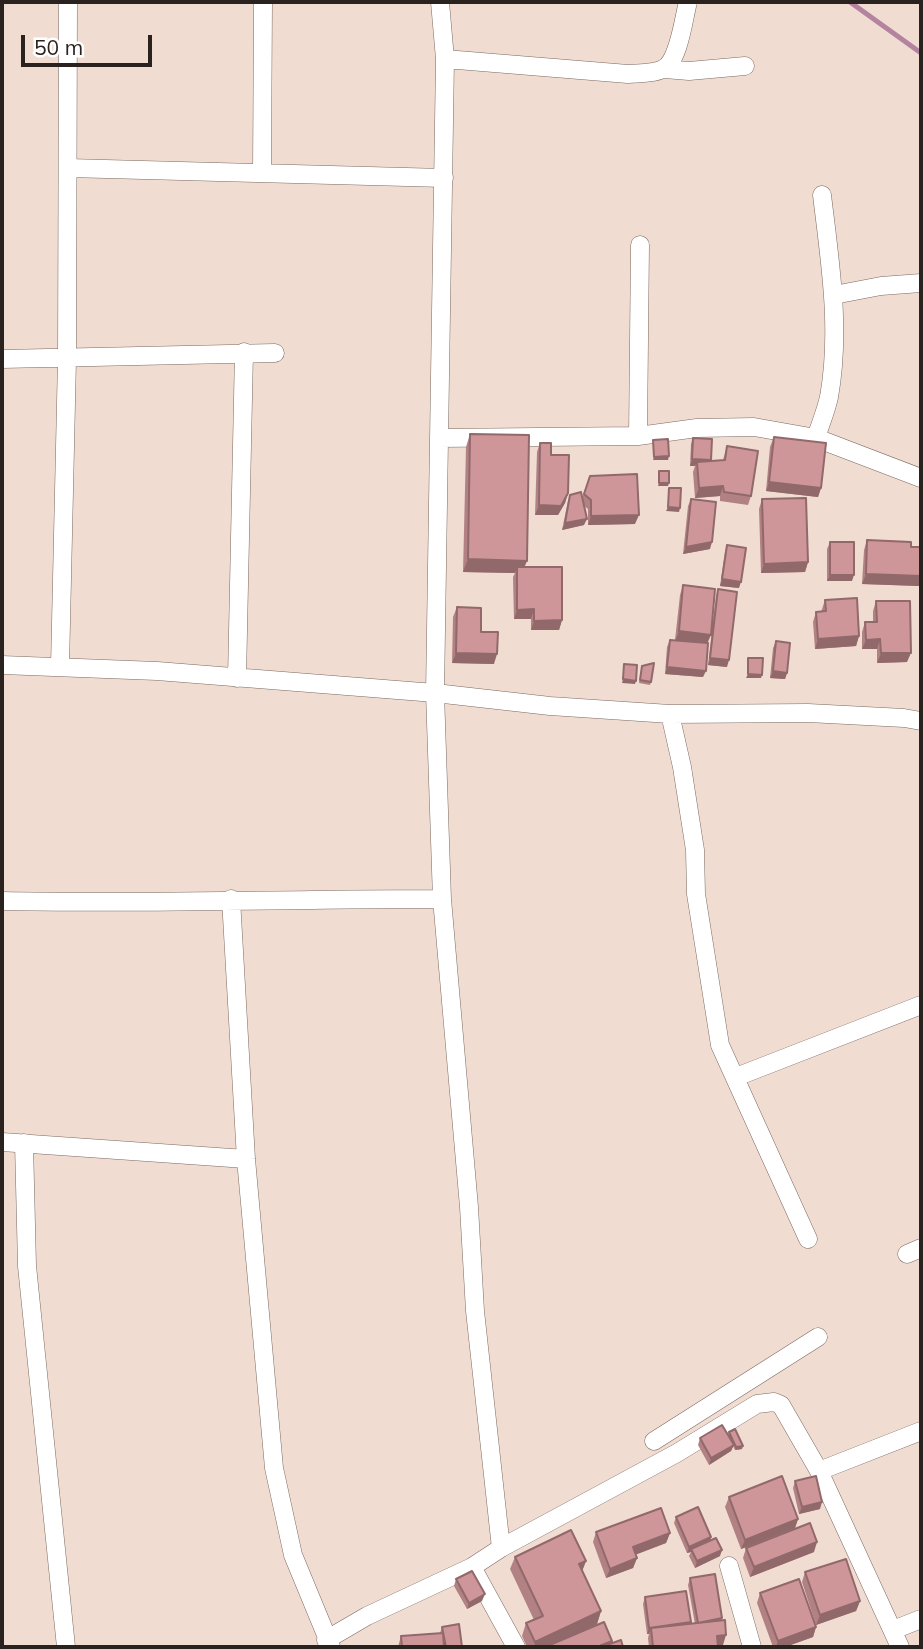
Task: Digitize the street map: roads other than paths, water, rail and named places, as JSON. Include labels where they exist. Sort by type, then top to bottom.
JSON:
[{"type":"street","points":[[60,667],[67,359],[68,2]]},
{"type":"street","points":[[262,173],[263,2]]},
{"type":"street","points":[[440,2],[445,58],[435,693],[442,899],[469,1208],[476,1324],[501,1548]]},
{"type":"street","points":[[665,69],[673,62],[687,6]]},
{"type":"street","points":[[445,58],[628,74],[665,69],[689,71],[745,65]]},
{"type":"street","points":[[68,168],[444,178]]},
{"type":"street","points":[[816,438],[829,397],[834,295],[822,195]]},
{"type":"street","points":[[638,436],[640,245]]},
{"type":"street","points":[[834,295],[881,286],[921,283]]},
{"type":"street","points":[[237,678],[244,352]]},
{"type":"street","points":[[2,359],[275,353]]},
{"type":"street","points":[[439,438],[638,436],[697,428],[754,427],[816,438],[921,478]]},
{"type":"street","points":[[2,665],[237,678],[670,714],[808,713],[921,721]]},
{"type":"street","points":[[670,714],[692,836],[696,894],[720,1045],[808,1239]]},
{"type":"street","points":[[2,901],[99,903],[442,899]]},
{"type":"street","points":[[230,900],[246,1159],[274,1468],[293,1555],[329,1644],[366,1616],[472,1567],[501,1548],[765,1401],[781,1405],[819,1471],[900,1647]]},
{"type":"street","points":[[736,1077],[921,1005]]},
{"type":"street","points":[[2,1142],[246,1159]]},
{"type":"street","points":[[24,1143],[27,1266],[66,1647]]},
{"type":"street","points":[[654,1441],[818,1337]]},
{"type":"street","points":[[754,1377],[765,1401]]},
{"type":"street","points":[[699,1412],[709,1434]]},
{"type":"street","points":[[819,1471],[921,1431]]},
{"type":"street","points":[[729,1566],[752,1647]]},
{"type":"street","points":[[472,1567],[516,1647]]},
{"type":"street","points":[[893,1630],[921,1619]]},
{"type":"waterway","points":[[850,2],[921,53]]}]
